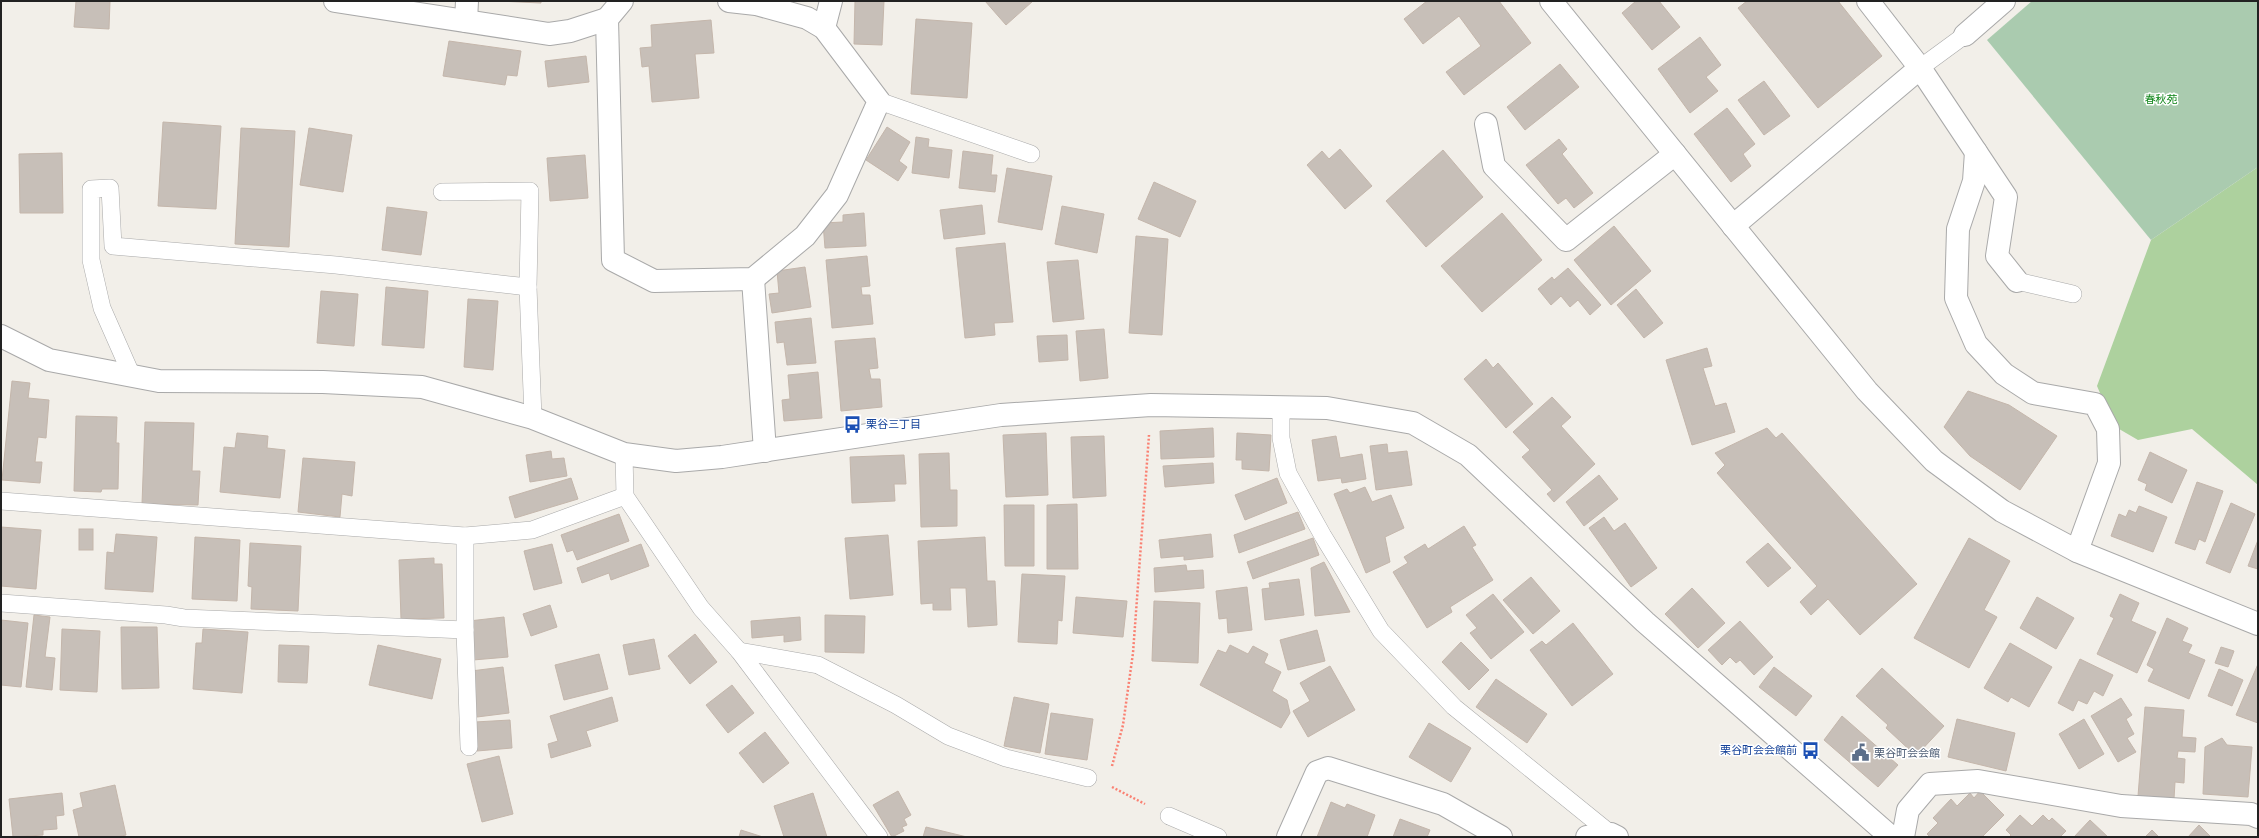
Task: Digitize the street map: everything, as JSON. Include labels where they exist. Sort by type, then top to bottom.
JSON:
[{"type":"street","points":[[335,1],[467,11],[549,34],[570,31],[607,19],[622,1]]},
{"type":"street","points":[[607,19],[613,260],[654,281],[753,279],[805,236],[837,195],[879,101],[824,28],[807,18],[756,4],[729,1]]},
{"type":"street","points":[[824,28],[831,1]]},
{"type":"street","points":[[1551,1],[1867,390],[1934,461],[2002,511],[2077,551],[2258,624]]},
{"type":"street","points":[[1868,1],[1920,68],[2006,197],[1997,256],[2017,281]]},
{"type":"street","points":[[1965,35],[2004,1]]},
{"type":"street","points":[[1733,226],[1920,68]]},
{"type":"street","points":[[1486,124],[1494,166],[1566,240],[1675,154]]},
{"type":"street","points":[[1976,152],[1974,181],[1958,229],[1956,298],[1976,344],[2004,374],[2033,392],[2096,404],[2108,429],[2109,463],[2077,551]]},
{"type":"street","points":[[753,279],[765,451]]},
{"type":"street","points":[[1,336],[49,360],[158,381],[323,382],[422,387],[533,418],[624,454],[676,461],[765,451],[1001,415],[1151,405],[1326,408],[1413,423],[1468,455],[1645,622],[1891,837]]},
{"type":"street","points":[[1288,837],[1318,772],[1328,768],[1443,804],[1501,837]]},
{"type":"street","points":[[1902,837],[1908,810],[1930,784],[1978,781],[2121,806],[2251,814],[2258,817]]},
{"type":"street","points":[[1587,837],[1614,835]]},
{"type":"lane","points":[[1920,68],[1965,35]]},
{"type":"lane","points":[[879,101],[1032,154]]},
{"type":"lane","points":[[132,376],[102,308],[91,260],[91,189],[110,188],[113,246],[336,265],[528,287]]},
{"type":"lane","points":[[442,192],[530,191],[528,287],[533,418]]},
{"type":"lane","points":[[2017,281],[2073,294]]},
{"type":"lane","points":[[1281,407],[1281,438],[1288,473],[1323,536],[1381,631],[1454,707],[1614,835]]},
{"type":"lane","points":[[624,454],[625,496],[701,608],[739,651],[879,837]]},
{"type":"lane","points":[[1,501],[464,536],[532,530],[625,496]]},
{"type":"lane","points":[[464,536],[465,630],[469,747]]},
{"type":"lane","points":[[1,603],[166,615],[184,618],[465,630]]},
{"type":"lane","points":[[739,651],[818,665],[896,705],[948,736],[1006,758],[1088,778]]},
{"type":"lane","points":[[1169,816],[1218,837]]},
{"type":"path","points":[[1111,769],[1123,725],[1132,653],[1151,405]]},
{"type":"path","points":[[1107,784],[1169,816]]},
{"type":"green space","name":"春秋苑","points":[[2032,1],[2258,1],[2258,167],[2151,240],[1987,40]]},
{"type":"green space","points":[[2258,167],[2258,485],[2192,429],[2138,440],[2114,426],[2097,386],[2151,240]]},
{"type":"building","points":[[76,1],[110,1],[109,29],[74,27]]},
{"type":"building","points":[[498,1],[541,1],[541,3]]},
{"type":"building","points":[[855,1],[884,1],[882,45],[854,44]]},
{"type":"building","points":[[985,1],[1033,1],[1006,25]]},
{"type":"building","points":[[1427,1],[1499,1],[1531,43],[1464,95],[1446,72],[1481,46],[1459,16],[1423,44],[1404,19]]},
{"type":"building","points":[[1636,1],[1659,1],[1680,27],[1652,50],[1622,13]]},
{"type":"building","points":[[1747,1],[1838,1],[1882,56],[1818,108],[1738,8]]},
{"type":"building","points":[[916,19],[972,23],[967,98],[911,94]]},
{"type":"building","points":[[711,20],[714,53],[695,54],[699,98],[652,102],[649,66],[642,67],[640,48],[652,47],[651,25]]},
{"type":"building","points":[[1700,37],[1721,65],[1706,77],[1718,91],[1690,113],[1658,69]]},
{"type":"building","points":[[449,41],[521,51],[517,76],[507,75],[505,85],[443,76]]},
{"type":"building","points":[[586,56],[589,82],[548,87],[545,61]]},
{"type":"building","points":[[1560,64],[1579,87],[1525,130],[1507,107]]},
{"type":"building","points":[[1764,81],[1790,116],[1764,135],[1738,100]]},
{"type":"building","points":[[1727,108],[1755,144],[1743,154],[1751,166],[1731,182],[1694,134]]},
{"type":"building","points":[[163,122],[221,126],[216,209],[158,206]]},
{"type":"building","points":[[887,127],[910,142],[899,161],[907,167],[898,181],[866,160]]},
{"type":"building","points":[[241,128],[295,131],[289,247],[235,244]]},
{"type":"building","points":[[309,128],[352,135],[343,192],[300,185]]},
{"type":"building","points":[[916,137],[929,139],[928,147],[952,150],[949,178],[912,173]]},
{"type":"building","points":[[1559,139],[1567,149],[1562,154],[1593,193],[1574,208],[1566,198],[1558,204],[1526,165]]},
{"type":"building","points":[[1340,149],[1372,186],[1345,209],[1307,165],[1322,151],[1329,159]]},
{"type":"building","points":[[1443,150],[1483,197],[1426,247],[1386,201]]},
{"type":"building","points":[[963,151],[993,155],[991,175],[997,175],[995,192],[959,188]]},
{"type":"building","points":[[62,153],[63,213],[20,213],[19,154]]},
{"type":"building","points":[[585,155],[588,198],[550,201],[547,158]]},
{"type":"building","points":[[1007,168],[1052,176],[1042,230],[998,222]]},
{"type":"building","points":[[1154,182],[1196,201],[1180,237],[1138,219]]},
{"type":"building","points":[[982,205],[985,234],[944,239],[940,210]]},
{"type":"building","points":[[1062,206],[1104,214],[1097,253],[1055,244]]},
{"type":"building","points":[[387,207],[427,212],[421,255],[382,250]]},
{"type":"building","points":[[864,213],[866,246],[825,248],[823,223],[843,222],[843,215]]},
{"type":"building","points":[[1502,213],[1542,260],[1482,312],[1441,266]]},
{"type":"building","points":[[1614,226],[1651,271],[1611,305],[1574,260]]},
{"type":"building","points":[[1136,236],[1168,239],[1162,335],[1129,333]]},
{"type":"building","points":[[1005,243],[1013,322],[994,323],[995,335],[965,338],[956,248]]},
{"type":"building","points":[[867,256],[870,286],[861,287],[862,295],[870,295],[873,324],[832,328],[826,260]]},
{"type":"building","points":[[1078,260],[1084,319],[1053,322],[1047,262]]},
{"type":"building","points":[[805,267],[811,307],[772,313],[769,294],[779,293],[777,271]]},
{"type":"building","points":[[1568,268],[1601,305],[1590,315],[1578,300],[1570,307],[1561,296],[1551,305],[1538,289],[1552,277],[1554,280]]},
{"type":"building","points":[[386,287],[428,291],[424,348],[382,345]]},
{"type":"building","points":[[1636,289],[1663,323],[1644,338],[1617,305]]},
{"type":"building","points":[[321,291],[358,294],[354,346],[317,343]]},
{"type":"building","points":[[468,299],[498,301],[493,370],[464,367]]},
{"type":"building","points":[[811,318],[816,363],[787,365],[784,342],[777,343],[775,322]]},
{"type":"building","points":[[1104,329],[1108,378],[1080,381],[1076,331]]},
{"type":"building","points":[[1067,335],[1068,360],[1039,362],[1037,336]]},
{"type":"building","points":[[875,338],[878,368],[869,369],[871,379],[880,379],[882,407],[841,411],[835,341]]},
{"type":"building","points":[[1707,348],[1712,366],[1703,368],[1715,406],[1726,403],[1735,432],[1692,445],[1666,360]]},
{"type":"building","points":[[1486,359],[1493,368],[1498,363],[1533,404],[1506,428],[1464,379]]},
{"type":"building","points":[[818,372],[822,418],[784,421],[782,400],[790,399],[788,375]]},
{"type":"building","points":[[12,381],[30,383],[28,398],[49,400],[46,438],[38,437],[35,462],[42,462],[40,483],[2,480]]},
{"type":"building","points":[[1968,391],[2009,405],[2057,436],[2020,490],[1970,456],[1944,427]]},
{"type":"building","points":[[1552,397],[1571,417],[1561,426],[1595,464],[1554,502],[1547,494],[1552,490],[1522,457],[1530,450],[1513,432]]},
{"type":"building","points":[[76,416],[117,417],[116,443],[119,443],[118,489],[102,489],[101,492],[74,491]]},
{"type":"building","points":[[145,422],[194,423],[192,471],[200,471],[198,505],[142,504]]},
{"type":"building","points":[[1213,428],[1214,457],[1161,459],[1160,431]]},
{"type":"building","points":[[1767,428],[1776,438],[1782,433],[1917,584],[1860,635],[1828,599],[1811,615],[1800,602],[1817,586],[1717,473],[1725,465],[1715,453]]},
{"type":"building","points":[[237,433],[268,436],[267,448],[285,450],[280,498],[220,492],[224,447],[235,448]]},
{"type":"building","points":[[1046,433],[1048,495],[1006,497],[1003,435]]},
{"type":"building","points":[[1237,433],[1271,435],[1269,471],[1242,469],[1242,460],[1236,460]]},
{"type":"building","points":[[1104,436],[1106,496],[1073,498],[1071,437]]},
{"type":"building","points":[[1336,436],[1340,458],[1362,454],[1366,479],[1342,483],[1341,478],[1318,481],[1312,440]]},
{"type":"building","points":[[1387,444],[1388,453],[1407,451],[1412,485],[1376,490],[1370,446]]},
{"type":"building","points":[[551,451],[552,459],[564,458],[567,476],[530,482],[526,455]]},
{"type":"building","points":[[2150,452],[2187,470],[2172,503],[2145,490],[2147,484],[2138,480]]},
{"type":"building","points":[[949,453],[950,490],[957,490],[957,526],[921,527],[919,454]]},
{"type":"building","points":[[904,455],[906,484],[894,484],[895,501],[852,503],[850,457]]},
{"type":"building","points":[[303,458],[355,462],[352,496],[342,494],[340,517],[298,512]]},
{"type":"building","points":[[1213,463],[1214,483],[1165,487],[1163,466]]},
{"type":"building","points":[[1599,475],[1618,499],[1584,526],[1566,502]]},
{"type":"building","points":[[571,478],[578,499],[515,518],[509,497]]},
{"type":"building","points":[[1277,478],[1287,503],[1245,520],[1235,495]]},
{"type":"building","points":[[2197,482],[2223,491],[2205,542],[2199,539],[2195,550],[2175,543]]},
{"type":"building","points":[[1365,487],[1372,502],[1391,495],[1404,528],[1385,537],[1390,562],[1366,573],[1334,494],[1347,489],[1350,493]]},
{"type":"building","points":[[2231,503],[2255,514],[2230,573],[2206,563]]},
{"type":"building","points":[[1077,504],[1078,569],[1047,569],[1047,505]]},
{"type":"building","points":[[1004,505],[1034,505],[1034,566],[1005,566]]},
{"type":"building","points":[[2139,506],[2167,517],[2153,552],[2111,536],[2119,514],[2126,517],[2129,510],[2136,513]]},
{"type":"building","points":[[1298,512],[1305,529],[1239,553],[1234,535]]},
{"type":"building","points":[[619,514],[629,541],[577,560],[573,550],[567,552],[561,535]]},
{"type":"building","points":[[1604,517],[1614,531],[1625,523],[1657,568],[1631,587],[1589,528]]},
{"type":"building","points":[[1464,526],[1476,545],[1472,547],[1493,580],[1450,607],[1452,612],[1427,628],[1393,572],[1408,563],[1404,557],[1425,544],[1428,549]]},
{"type":"building","points":[[1,527],[41,530],[36,589],[1,586]]},
{"type":"building","points":[[79,529],[93,529],[93,550],[79,550]]},
{"type":"building","points":[[116,534],[157,537],[153,592],[105,589],[107,552],[114,553]]},
{"type":"building","points":[[1211,534],[1213,557],[1184,560],[1184,556],[1161,558],[1159,540]]},
{"type":"building","points":[[888,535],[893,595],[850,599],[845,538]]},
{"type":"building","points":[[195,537],[240,540],[237,601],[192,599]]},
{"type":"building","points":[[985,537],[987,581],[995,581],[997,625],[968,627],[966,588],[950,588],[951,610],[933,610],[933,603],[921,604],[918,541]]},
{"type":"building","points":[[1313,538],[1319,555],[1253,579],[1247,562]]},
{"type":"building","points":[[1969,538],[2010,561],[1984,610],[1997,617],[1969,668],[1914,638]]},
{"type":"building","points":[[2258,540],[2258,569],[2248,566]]},
{"type":"building","points":[[250,543],[301,546],[298,611],[251,609],[252,587],[248,586]]},
{"type":"building","points":[[1768,543],[1791,568],[1768,587],[1746,562]]},
{"type":"building","points":[[552,544],[562,583],[534,590],[524,551]]},
{"type":"building","points":[[641,544],[649,566],[611,580],[609,573],[582,583],[577,568]]},
{"type":"building","points":[[434,558],[434,564],[442,564],[444,618],[401,619],[399,560]]},
{"type":"building","points":[[1324,562],[1350,612],[1315,616],[1311,568]]},
{"type":"building","points":[[1186,565],[1187,571],[1203,570],[1204,588],[1155,592],[1154,568]]},
{"type":"building","points":[[1022,574],[1065,576],[1062,621],[1058,620],[1057,644],[1018,642]]},
{"type":"building","points":[[1531,577],[1560,611],[1533,634],[1503,600]]},
{"type":"building","points":[[1299,579],[1304,615],[1265,620],[1262,589],[1270,588],[1269,583]]},
{"type":"building","points":[[1247,587],[1252,630],[1228,633],[1227,618],[1219,619],[1216,591]]},
{"type":"building","points":[[1692,588],[1725,623],[1698,648],[1665,614]]},
{"type":"building","points":[[1493,594],[1524,632],[1491,659],[1470,633],[1477,628],[1466,615]]},
{"type":"building","points":[[2120,594],[2139,603],[2131,621],[2156,632],[2137,673],[2097,654],[2114,618],[2110,616]]},
{"type":"building","points":[[1076,597],[1127,601],[1123,637],[1073,633]]},
{"type":"building","points":[[2037,597],[2074,618],[2056,649],[2020,628]]},
{"type":"building","points":[[1154,601],[1200,603],[1198,663],[1152,661]]},
{"type":"building","points":[[550,605],[557,627],[531,636],[523,614]]},
{"type":"building","points":[[34,615],[50,617],[45,657],[55,658],[52,690],[26,687]]},
{"type":"building","points":[[825,615],[865,616],[864,653],[825,652]]},
{"type":"building","points":[[504,617],[508,657],[473,660],[469,621]]},
{"type":"building","points":[[800,617],[801,640],[784,642],[784,635],[752,638],[751,621]]},
{"type":"building","points":[[2167,618],[2188,628],[2182,641],[2192,645],[2188,653],[2205,660],[2189,699],[2148,681],[2154,669],[2147,665]]},
{"type":"building","points":[[1,620],[28,623],[21,687],[1,685]]},
{"type":"building","points":[[1740,621],[1773,657],[1754,675],[1740,660],[1736,663],[1730,657],[1722,665],[1708,650]]},
{"type":"building","points":[[1573,623],[1613,674],[1572,706],[1530,650],[1542,641],[1546,645]]},
{"type":"building","points":[[121,627],[157,627],[159,688],[122,689]]},
{"type":"building","points":[[62,629],[100,631],[97,692],[60,690]]},
{"type":"building","points":[[203,629],[248,632],[242,693],[193,689],[196,643],[202,643]]},
{"type":"building","points":[[1317,630],[1325,661],[1288,670],[1280,640]]},
{"type":"building","points":[[695,634],[717,662],[690,684],[668,656]]},
{"type":"building","points":[[654,639],[660,669],[629,675],[623,645]]},
{"type":"building","points":[[1461,642],[1489,670],[1469,690],[1442,662]]},
{"type":"building","points":[[2010,643],[2052,667],[2029,707],[2011,697],[2008,702],[1984,688]]},
{"type":"building","points":[[279,645],[309,646],[307,683],[278,682]]},
{"type":"building","points":[[378,645],[441,659],[432,699],[369,685]]},
{"type":"building","points":[[1230,645],[1248,654],[1253,646],[1268,654],[1264,663],[1281,672],[1272,691],[1287,700],[1290,713],[1281,728],[1200,685],[1218,650],[1226,653]]},
{"type":"building","points":[[2221,647],[2234,651],[2228,667],[2215,663]]},
{"type":"building","points":[[599,654],[608,689],[564,700],[555,665]]},
{"type":"building","points":[[2080,659],[2113,675],[2103,696],[2094,691],[2087,704],[2078,700],[2073,711],[2058,703]]},
{"type":"building","points":[[2258,664],[2258,723],[2236,715]]},
{"type":"building","points":[[1330,666],[1355,710],[1308,737],[1293,711],[1310,701],[1300,683]]},
{"type":"building","points":[[503,667],[509,713],[477,717],[471,671]]},
{"type":"building","points":[[1774,667],[1812,696],[1796,716],[1759,687]]},
{"type":"building","points":[[1882,668],[1944,726],[1916,756],[1886,728],[1888,725],[1856,696]]},
{"type":"building","points":[[2219,669],[2243,680],[2232,706],[2208,696]]},
{"type":"building","points":[[1496,679],[1547,714],[1527,743],[1476,707]]},
{"type":"building","points":[[732,685],[754,713],[728,733],[706,705]]},
{"type":"building","points":[[612,697],[618,721],[586,731],[591,746],[551,758],[548,744],[558,741],[550,716]]},
{"type":"building","points":[[1014,697],[1049,704],[1040,753],[1004,746]]},
{"type":"building","points":[[2121,698],[2132,715],[2126,719],[2134,734],[2127,738],[2136,752],[2118,762],[2091,716]]},
{"type":"building","points":[[2145,707],[2184,710],[2182,737],[2196,738],[2195,752],[2178,751],[2177,758],[2185,759],[2184,783],[2175,782],[2174,799],[2138,796]]},
{"type":"building","points":[[1051,713],[1093,719],[1087,760],[1045,754]]},
{"type":"building","name":"栗谷町会会館","points":[[1842,716],[1898,765],[1878,787],[1824,740]]},
{"type":"building","points":[[1957,719],[2015,733],[2006,771],[1948,757]]},
{"type":"building","points":[[2084,719],[2104,754],[2079,769],[2059,734]]},
{"type":"building","points":[[510,720],[512,748],[477,751],[475,722]]},
{"type":"building","points":[[1429,723],[1471,748],[1451,782],[1409,757]]},
{"type":"building","points":[[765,732],[789,763],[763,783],[739,753]]},
{"type":"building","points":[[2222,738],[2227,745],[2252,747],[2248,797],[2203,794],[2205,747]]},
{"type":"building","points":[[499,756],[513,814],[482,822],[467,764]]},
{"type":"building","points":[[115,785],[126,835],[117,837],[79,837],[73,810],[83,807],[80,793]]},
{"type":"building","points":[[898,791],[911,815],[904,819],[907,825],[902,827],[904,831],[892,837],[873,805]]},
{"type":"building","points":[[1980,791],[2004,815],[1982,837],[1930,837],[1927,834],[1938,823],[1933,818],[1951,799],[1957,806],[1970,793],[1974,798]]},
{"type":"building","points":[[62,793],[64,815],[56,816],[57,829],[43,830],[43,835],[13,837],[9,799]]},
{"type":"building","points":[[813,793],[827,837],[784,837],[774,806]]},
{"type":"building","points":[[1331,802],[1345,808],[1347,804],[1375,815],[1367,837],[1317,837]]},
{"type":"building","points":[[2020,815],[2032,826],[2043,815],[2049,821],[2052,818],[2066,831],[2060,837],[2009,837],[2011,835],[2006,830]]},
{"type":"building","points":[[1400,819],[1430,830],[1427,837],[1393,837]]},
{"type":"building","points":[[2090,820],[2108,837],[2074,837]]},
{"type":"building","points":[[2199,825],[2211,837],[2188,837]]},
{"type":"building","points":[[926,827],[967,837],[923,837]]},
{"type":"building","points":[[741,830],[763,837],[739,837]]},
{"type":"building","points":[[2152,830],[2159,837],[2145,837]]},
{"type":"place","name":"栗谷三丁目","points":[[853,424]]},
{"type":"place","name":"栗谷町会会館前","points":[[1810,750]]},
{"type":"place","name":"栗谷町会会館","points":[[1861,753]]}]
